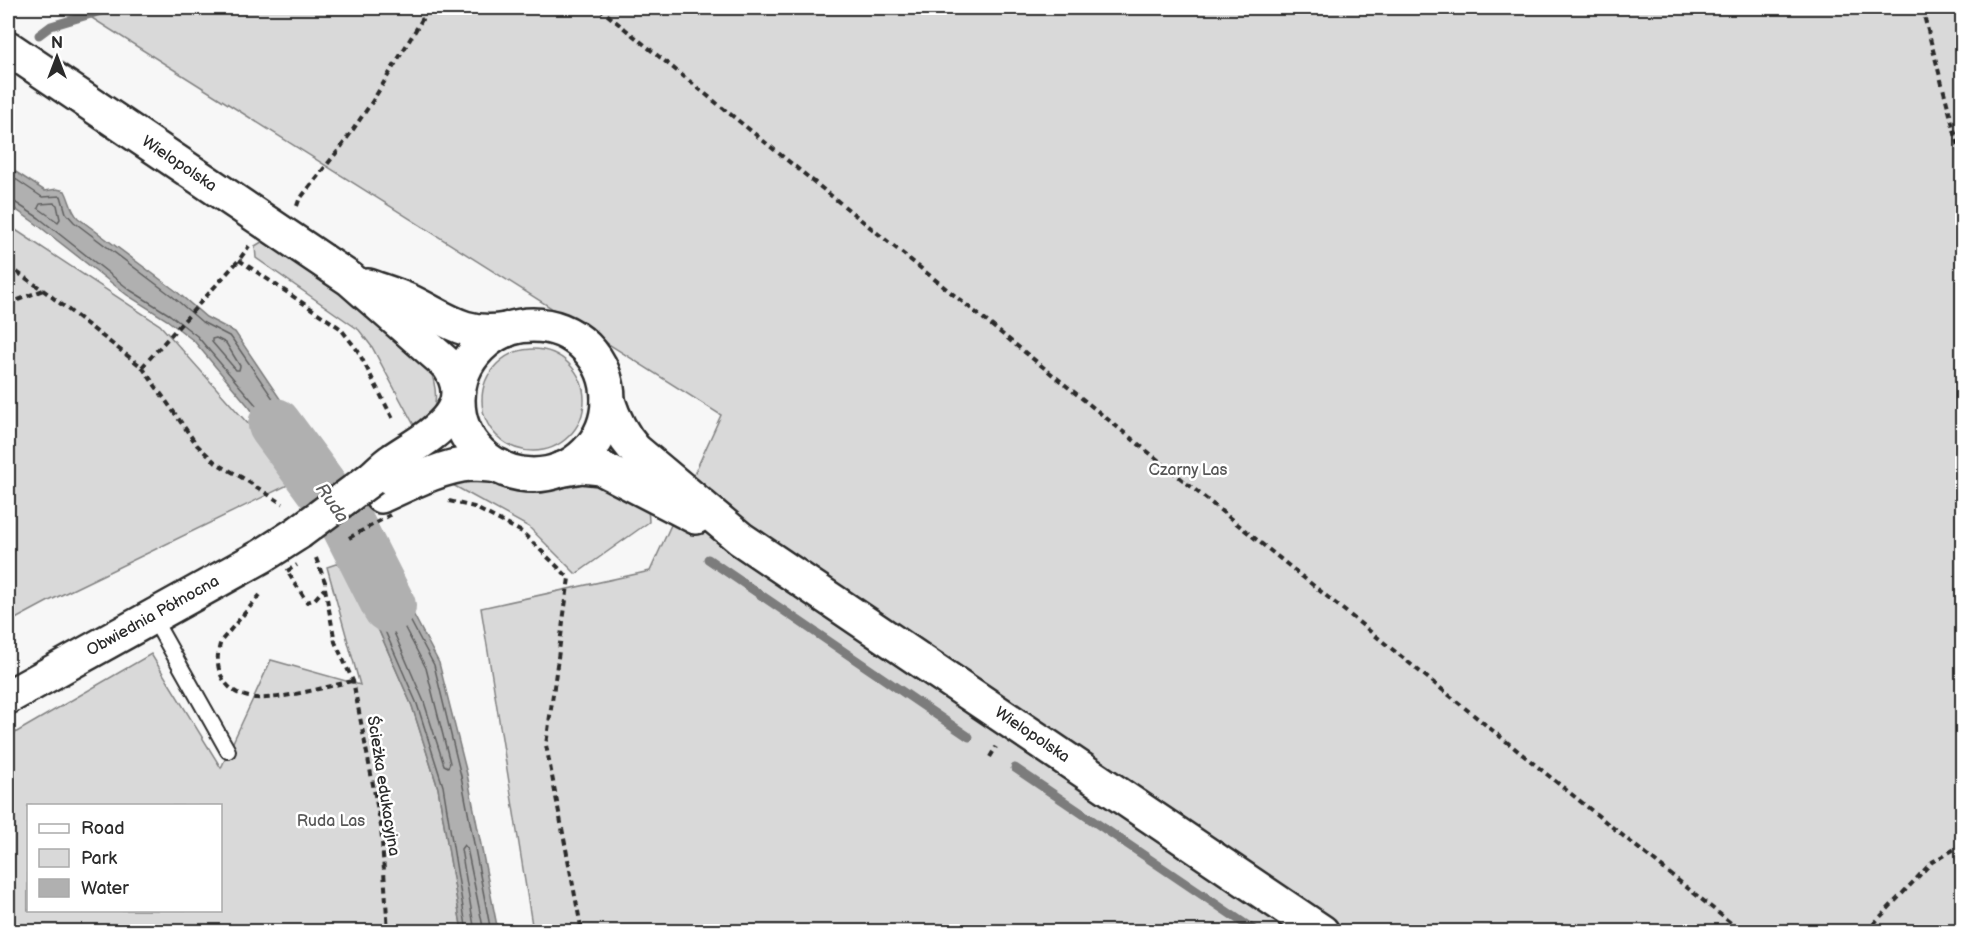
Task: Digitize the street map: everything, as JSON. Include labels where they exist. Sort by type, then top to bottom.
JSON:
[{"type":"main road","name":"Wielopolska","points":[[8,48],[350,279],[448,365],[454,375],[458,394]]},
{"type":"main road","name":"Wielopolska","points":[[350,279],[408,301],[463,328],[483,332],[506,330]]},
{"type":"main road","points":[[519,326],[546,326],[558,329],[576,339],[591,352],[598,363],[607,388],[608,401],[605,419],[588,450],[574,462],[559,470],[544,474],[529,474],[514,472],[499,466],[479,452],[460,419],[458,394],[464,370],[477,350],[506,330],[519,326]]},
{"type":"main road","name":"Obwiednia Północna","points":[[376,487],[390,462],[445,424],[453,412],[458,394]]},
{"type":"main road","name":"Wielopolska","points":[[608,401],[617,425],[635,450],[741,539],[1322,932]]},
{"type":"main road","name":"Obwiednia Północna","points":[[8,697],[152,616],[270,572],[294,521],[376,487],[409,483],[455,467],[472,464],[499,466]]},
{"type":"main road","name":"Wielopolska","points":[[559,470],[582,466],[601,468],[741,539]]},
{"type":"lane","points":[[152,616],[228,751]]},
{"type":"path","points":[[299,200],[341,147],[372,102],[429,8]]},
{"type":"path","points":[[599,8],[1742,932]]},
{"type":"path","points":[[1923,8],[1962,160]]},
{"type":"path","points":[[142,367],[239,260],[333,322],[347,335],[358,351],[399,431]]},
{"type":"path","points":[[8,266],[43,290],[142,367],[197,445],[216,463],[241,477],[294,521]]},
{"type":"path","points":[[8,304],[43,290]]},
{"type":"path","points":[[442,500],[474,507],[522,532],[569,578],[546,745],[582,932]]},
{"type":"path","name":"Ścieżka edukacyjna","points":[[270,572],[287,571],[307,602],[315,599],[325,585],[335,642],[353,681],[381,826],[388,932]]},
{"type":"path","points":[[270,572],[221,641],[218,664],[223,680],[229,688],[236,693],[258,699],[353,681]]},
{"type":"path","points":[[1866,932],[1932,862],[1962,846]]},
{"type":"green space","name":"Czarny Las","points":[[76,8],[1962,8],[1962,931],[533,931],[481,608],[650,571],[721,415]]},
{"type":"green space","points":[[8,225],[160,325],[298,480],[8,623]]},
{"type":"green space","points":[[265,240],[329,283],[429,366],[435,386],[436,400],[427,420],[415,427],[372,347],[359,330],[256,258],[255,246]]},
{"type":"green space","points":[[533,349],[552,353],[569,364],[580,381],[584,400],[580,419],[569,436],[552,447],[533,451],[514,447],[497,436],[486,419],[482,400],[486,381],[497,364],[514,353]]},
{"type":"green space","points":[[462,474],[489,475],[516,483],[539,485],[592,479],[648,506],[649,522],[576,574],[529,527],[451,484]]},
{"type":"green space","name":"Ruda Las","points":[[348,560],[412,706],[438,788],[462,931],[8,931],[8,737],[151,654],[221,768],[271,660],[360,685],[327,567]]},
{"type":"water","points":[[8,167],[45,191],[57,189],[65,191],[78,218],[176,291],[206,317],[235,332],[332,476],[307,493],[250,408],[194,341],[167,320],[127,295],[8,204]]},
{"type":"water","points":[[367,534],[388,566],[439,663],[467,774],[498,931],[462,931],[438,788],[412,706],[348,560],[340,547]]},
{"type":"pier","points":[[366,531],[372,537],[341,554],[338,545]]},
{"type":"waterway","points":[[39,35],[51,26],[111,8]]},
{"type":"waterway","name":"Ruda","points":[[275,425],[346,521],[389,606]]},
{"type":"waterway","points":[[708,559],[969,737]]},
{"type":"waterway","points":[[1015,768],[1257,932]]}]
